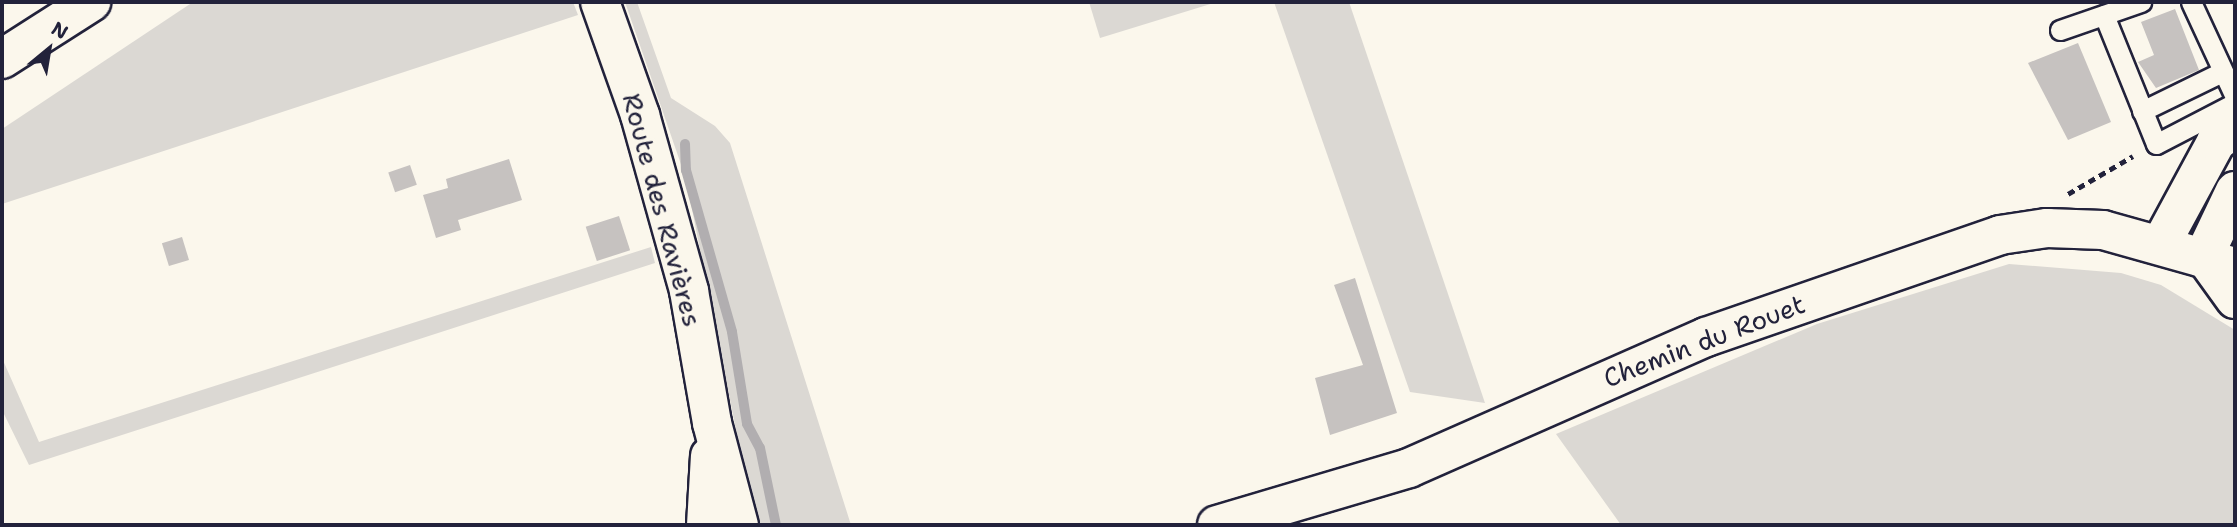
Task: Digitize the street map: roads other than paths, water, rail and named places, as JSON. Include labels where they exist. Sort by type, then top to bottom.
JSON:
[{"type":"main road","points":[[2,59],[91,2]]},
{"type":"main road","name":"Route des Ravières","points":[[600,2],[640,116],[689,291],[712,423],[739,525]]},
{"type":"main road","points":[[2162,242],[2216,142],[2235,128]]},
{"type":"main road","points":[[2235,191],[2219,261],[2235,299]]},
{"type":"main road","name":"Chemin du Rouet","points":[[1217,525],[1409,468],[1706,337],[2021,231],[2103,230],[2162,242],[2219,261]]},
{"type":"main road","name":"Route des Ravières","points":[[706,525],[712,423]]},
{"type":"lane","points":[[2060,30],[2092,12],[2141,2]]},
{"type":"lane","points":[[2191,2],[2220,72],[2235,97]]},
{"type":"lane","points":[[2092,12],[2142,111],[2156,145],[2235,103]]},
{"type":"lane","points":[[2142,111],[2220,72]]},
{"type":"waterway","points":[[685,144],[686,170],[732,332],[747,424],[760,448],[776,525]]}]
